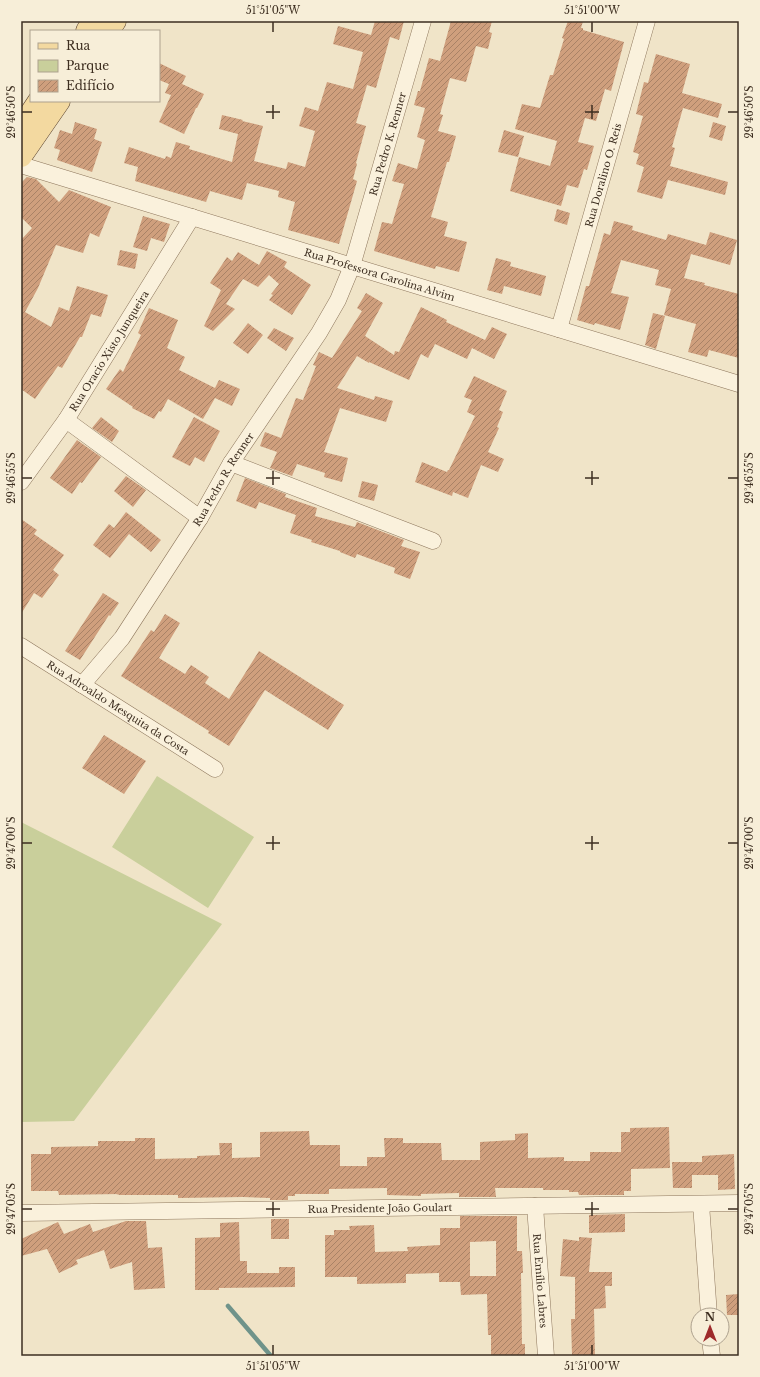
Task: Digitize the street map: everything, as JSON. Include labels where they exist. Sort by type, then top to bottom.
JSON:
[{"type":"main road","points":[[88,30],[93,21]]},
{"type":"main road","points":[[109,30],[115,21]]},
{"type":"main road","points":[[21,128],[38,102]]},
{"type":"main road","points":[[21,156],[58,102]]},
{"type":"street","name":"Rua Pedro K. Renner","points":[[352,266],[423,21]]},
{"type":"street","name":"Rua Doralino O. Reis","points":[[559,329],[647,21]]},
{"type":"street","name":"Rua Professora Carolina Alvim","points":[[21,165],[739,384]]},
{"type":"street","name":"Rua Oracio Xisto Junqueira","points":[[21,482],[66,420],[192,217]]},
{"type":"street","name":"Rua Pedro R. Renner","points":[[82,685],[122,638],[200,518],[231,464],[319,333],[338,300],[352,266]]},
{"type":"street","points":[[66,420],[200,518]]},
{"type":"street","points":[[231,464],[433,541]]},
{"type":"street","name":"Rua Adroaldo Mesquita da Costa","points":[[21,646],[215,769]]},
{"type":"street","name":"Rua Presidente João Goulart","points":[[21,1212],[739,1203]]},
{"type":"street","points":[[701,1204],[708,1307]]},
{"type":"street","name":"Rua Emílio Labres","points":[[535,1206],[546,1356]]},
{"type":"green space","points":[[157,776],[254,837],[208,908],[112,847]]},
{"type":"green space","points":[[21,822],[222,924],[74,1121],[21,1122]]},
{"type":"building","points":[[375,21],[404,21],[399,40],[390,37],[376,88],[367,85],[356,123],[366,126],[353,179],[357,181],[339,244],[288,230],[295,202],[278,197],[279,191],[247,183],[242,200],[210,191],[206,202],[135,181],[138,167],[124,163],[129,147],[165,159],[166,156],[171,158],[176,142],[190,146],[189,149],[232,162],[238,134],[219,129],[222,115],[263,126],[254,161],[286,169],[288,162],[305,167],[315,131],[299,126],[305,107],[318,111],[327,82],[353,89],[363,52],[333,44],[338,26],[371,35]]},
{"type":"building","points":[[451,21],[492,21],[489,32],[492,33],[488,49],[476,46],[466,82],[450,78],[440,114],[443,115],[438,131],[456,136],[431,217],[448,222],[444,236],[467,242],[459,272],[436,266],[435,269],[374,251],[382,222],[392,224],[404,184],[392,181],[398,163],[417,169],[425,140],[417,137],[425,108],[414,105],[418,91],[420,91],[429,58],[440,61]]},
{"type":"building","points":[[568,21],[583,21],[581,28],[583,28],[583,30],[624,42],[611,91],[605,89],[596,121],[585,118],[578,142],[594,146],[587,170],[584,169],[578,188],[567,185],[561,206],[510,191],[519,157],[550,166],[557,141],[515,129],[522,104],[540,108],[550,75],[553,75],[564,39],[562,38]]},
{"type":"building","points":[[656,54],[690,64],[682,93],[722,104],[718,118],[683,108],[672,147],[675,148],[670,166],[728,182],[725,195],[668,180],[662,199],[637,192],[644,167],[636,164],[639,154],[633,152],[643,116],[636,114],[644,82],[648,83]]},
{"type":"building","points":[[160,63],[186,76],[182,84],[204,94],[184,134],[159,122],[171,95],[165,93],[169,84],[160,80]]},
{"type":"building","points":[[75,122],[97,129],[94,139],[102,142],[92,172],[57,160],[60,150],[54,148],[60,130],[72,134]]},
{"type":"building","points":[[713,122],[726,126],[722,141],[709,137]]},
{"type":"building","points":[[504,130],[524,136],[518,157],[498,152]]},
{"type":"building","points":[[27,177],[36,179],[59,202],[69,190],[111,207],[99,237],[90,233],[83,253],[56,245],[38,288],[25,312],[51,327],[59,307],[69,311],[77,286],[108,295],[101,317],[91,314],[82,337],[80,337],[62,368],[58,366],[35,399],[21,389],[21,240],[32,228],[21,217],[21,183]]},
{"type":"building","points":[[557,209],[570,213],[567,225],[554,221]]},
{"type":"building","points":[[143,216],[170,224],[164,242],[151,238],[147,251],[133,247]]},
{"type":"building","points":[[614,221],[633,226],[632,230],[666,240],[668,234],[706,245],[710,232],[737,240],[730,265],[691,254],[684,278],[739,294],[739,358],[709,350],[707,357],[688,352],[696,324],[664,315],[671,289],[655,285],[659,270],[621,260],[611,293],[629,297],[620,330],[577,320],[586,286],[589,286],[604,233],[610,235]]},
{"type":"building","points":[[120,250],[138,254],[135,269],[117,265]]},
{"type":"building","points":[[267,251],[287,262],[284,267],[311,285],[292,315],[269,300],[273,295],[271,294],[279,284],[269,275],[258,287],[243,279],[226,304],[235,309],[213,331],[204,326],[221,290],[210,283],[227,257],[232,261],[238,252],[259,265]]},
{"type":"building","points":[[496,258],[511,262],[510,266],[546,276],[541,296],[504,286],[502,294],[487,290]]},
{"type":"building","points":[[366,293],[383,303],[365,336],[394,355],[395,351],[399,352],[421,307],[447,320],[446,322],[485,340],[492,327],[507,334],[494,359],[472,348],[467,359],[435,344],[428,358],[421,354],[409,380],[369,363],[357,356],[337,388],[374,400],[375,396],[393,401],[386,422],[340,408],[324,452],[348,458],[342,482],[324,477],[325,473],[297,464],[292,476],[270,468],[277,452],[260,446],[265,432],[281,438],[296,398],[303,400],[316,366],[313,365],[319,352],[332,358],[362,311],[357,308]]},
{"type":"building","points":[[149,308],[178,320],[167,348],[185,357],[179,370],[215,388],[219,380],[240,389],[232,406],[215,398],[203,419],[168,399],[161,412],[159,411],[154,419],[132,408],[133,407],[106,389],[120,369],[123,372],[141,335],[138,333]]},
{"type":"building","points":[[653,313],[665,316],[656,349],[645,345]]},
{"type":"building","points":[[248,323],[263,335],[248,354],[233,343]]},
{"type":"building","points":[[274,328],[294,338],[286,351],[267,338]]},
{"type":"building","points":[[474,376],[507,391],[499,410],[503,412],[497,427],[499,428],[488,452],[504,459],[498,472],[481,465],[468,498],[453,492],[452,496],[415,482],[422,462],[447,472],[449,470],[475,416],[467,412],[472,400],[464,397]]},
{"type":"building","points":[[101,417],[119,431],[112,442],[92,428]]},
{"type":"building","points":[[194,417],[220,431],[204,462],[195,457],[190,466],[172,457]]},
{"type":"building","points":[[77,440],[101,457],[72,494],[50,478]]},
{"type":"building","points":[[126,476],[146,490],[133,507],[114,491]]},
{"type":"building","points":[[245,478],[286,494],[285,497],[317,508],[315,516],[355,527],[357,522],[404,540],[401,546],[420,552],[410,579],[394,573],[395,568],[357,554],[355,558],[340,551],[311,542],[312,540],[290,533],[296,515],[259,502],[256,509],[236,501]]},
{"type":"building","points":[[362,481],[378,485],[374,501],[358,497]]},
{"type":"building","points":[[126,512],[161,540],[151,552],[129,534],[110,558],[93,545],[109,524],[114,528]]},
{"type":"building","points":[[21,519],[37,530],[34,534],[64,555],[53,570],[59,575],[42,598],[34,593],[21,614]]},
{"type":"building","points":[[103,593],[119,603],[110,616],[109,615],[80,660],[65,651]]},
{"type":"building","points":[[165,614],[180,623],[159,658],[185,674],[191,665],[209,677],[205,683],[229,699],[259,651],[344,705],[328,730],[265,690],[229,746],[208,733],[209,731],[121,676],[151,630],[154,632]]},
{"type":"building","points":[[104,735],[146,761],[124,794],[82,768]]},
{"type":"building","points":[[669,1127],[670,1168],[631,1169],[631,1191],[624,1191],[624,1195],[579,1195],[578,1192],[569,1192],[569,1190],[543,1190],[543,1188],[495,1188],[496,1197],[459,1197],[459,1193],[421,1194],[421,1196],[387,1195],[387,1188],[329,1189],[329,1194],[295,1194],[295,1196],[288,1196],[288,1200],[270,1200],[270,1198],[243,1197],[178,1198],[178,1195],[59,1195],[58,1191],[31,1191],[31,1154],[51,1154],[51,1147],[98,1146],[98,1141],[135,1141],[135,1138],[155,1138],[155,1159],[197,1158],[197,1156],[220,1155],[219,1143],[232,1143],[232,1158],[260,1157],[260,1132],[309,1131],[310,1145],[340,1145],[340,1166],[367,1166],[367,1157],[385,1157],[384,1138],[403,1138],[403,1143],[441,1143],[442,1160],[480,1160],[480,1142],[515,1140],[515,1134],[528,1133],[528,1158],[564,1157],[564,1161],[590,1161],[590,1152],[621,1152],[621,1132],[630,1132],[630,1128]]},
{"type":"building","points":[[734,1154],[735,1189],[718,1190],[718,1175],[692,1175],[692,1188],[673,1188],[672,1162],[702,1162],[702,1156]]},
{"type":"building","points":[[625,1214],[625,1232],[589,1233],[589,1215]]},
{"type":"building","points":[[460,1216],[517,1216],[517,1251],[522,1251],[522,1344],[525,1344],[525,1356],[491,1356],[491,1335],[488,1335],[487,1294],[461,1295],[460,1282],[439,1282],[439,1273],[406,1274],[406,1283],[357,1284],[357,1277],[325,1277],[325,1235],[334,1235],[334,1230],[350,1230],[349,1226],[374,1225],[375,1252],[408,1251],[407,1247],[440,1245],[440,1228],[460,1228]],"holes":[[[496,1241],[496,1276],[470,1276],[470,1242]]]},
{"type":"building","points":[[271,1219],[289,1219],[289,1239],[271,1239]]},
{"type":"building","points":[[126,1221],[146,1221],[148,1248],[162,1247],[165,1288],[134,1290],[132,1262],[110,1269],[104,1250],[76,1260],[78,1264],[59,1273],[47,1249],[21,1256],[21,1239],[58,1222],[64,1234],[90,1224],[93,1232]]},
{"type":"building","points":[[239,1222],[240,1261],[247,1261],[247,1273],[279,1273],[279,1267],[295,1267],[295,1287],[219,1288],[219,1290],[195,1290],[195,1238],[220,1237],[220,1223]]},
{"type":"building","points":[[579,1237],[592,1238],[589,1272],[612,1272],[612,1286],[605,1286],[606,1308],[594,1309],[595,1356],[572,1356],[571,1319],[575,1319],[575,1277],[560,1276],[563,1239],[579,1241]]},
{"type":"building","points":[[739,1294],[739,1315],[730,1315],[730,1307],[727,1307],[726,1295]]},
{"type":"waterway","points":[[228,1306],[271,1356]]}]
